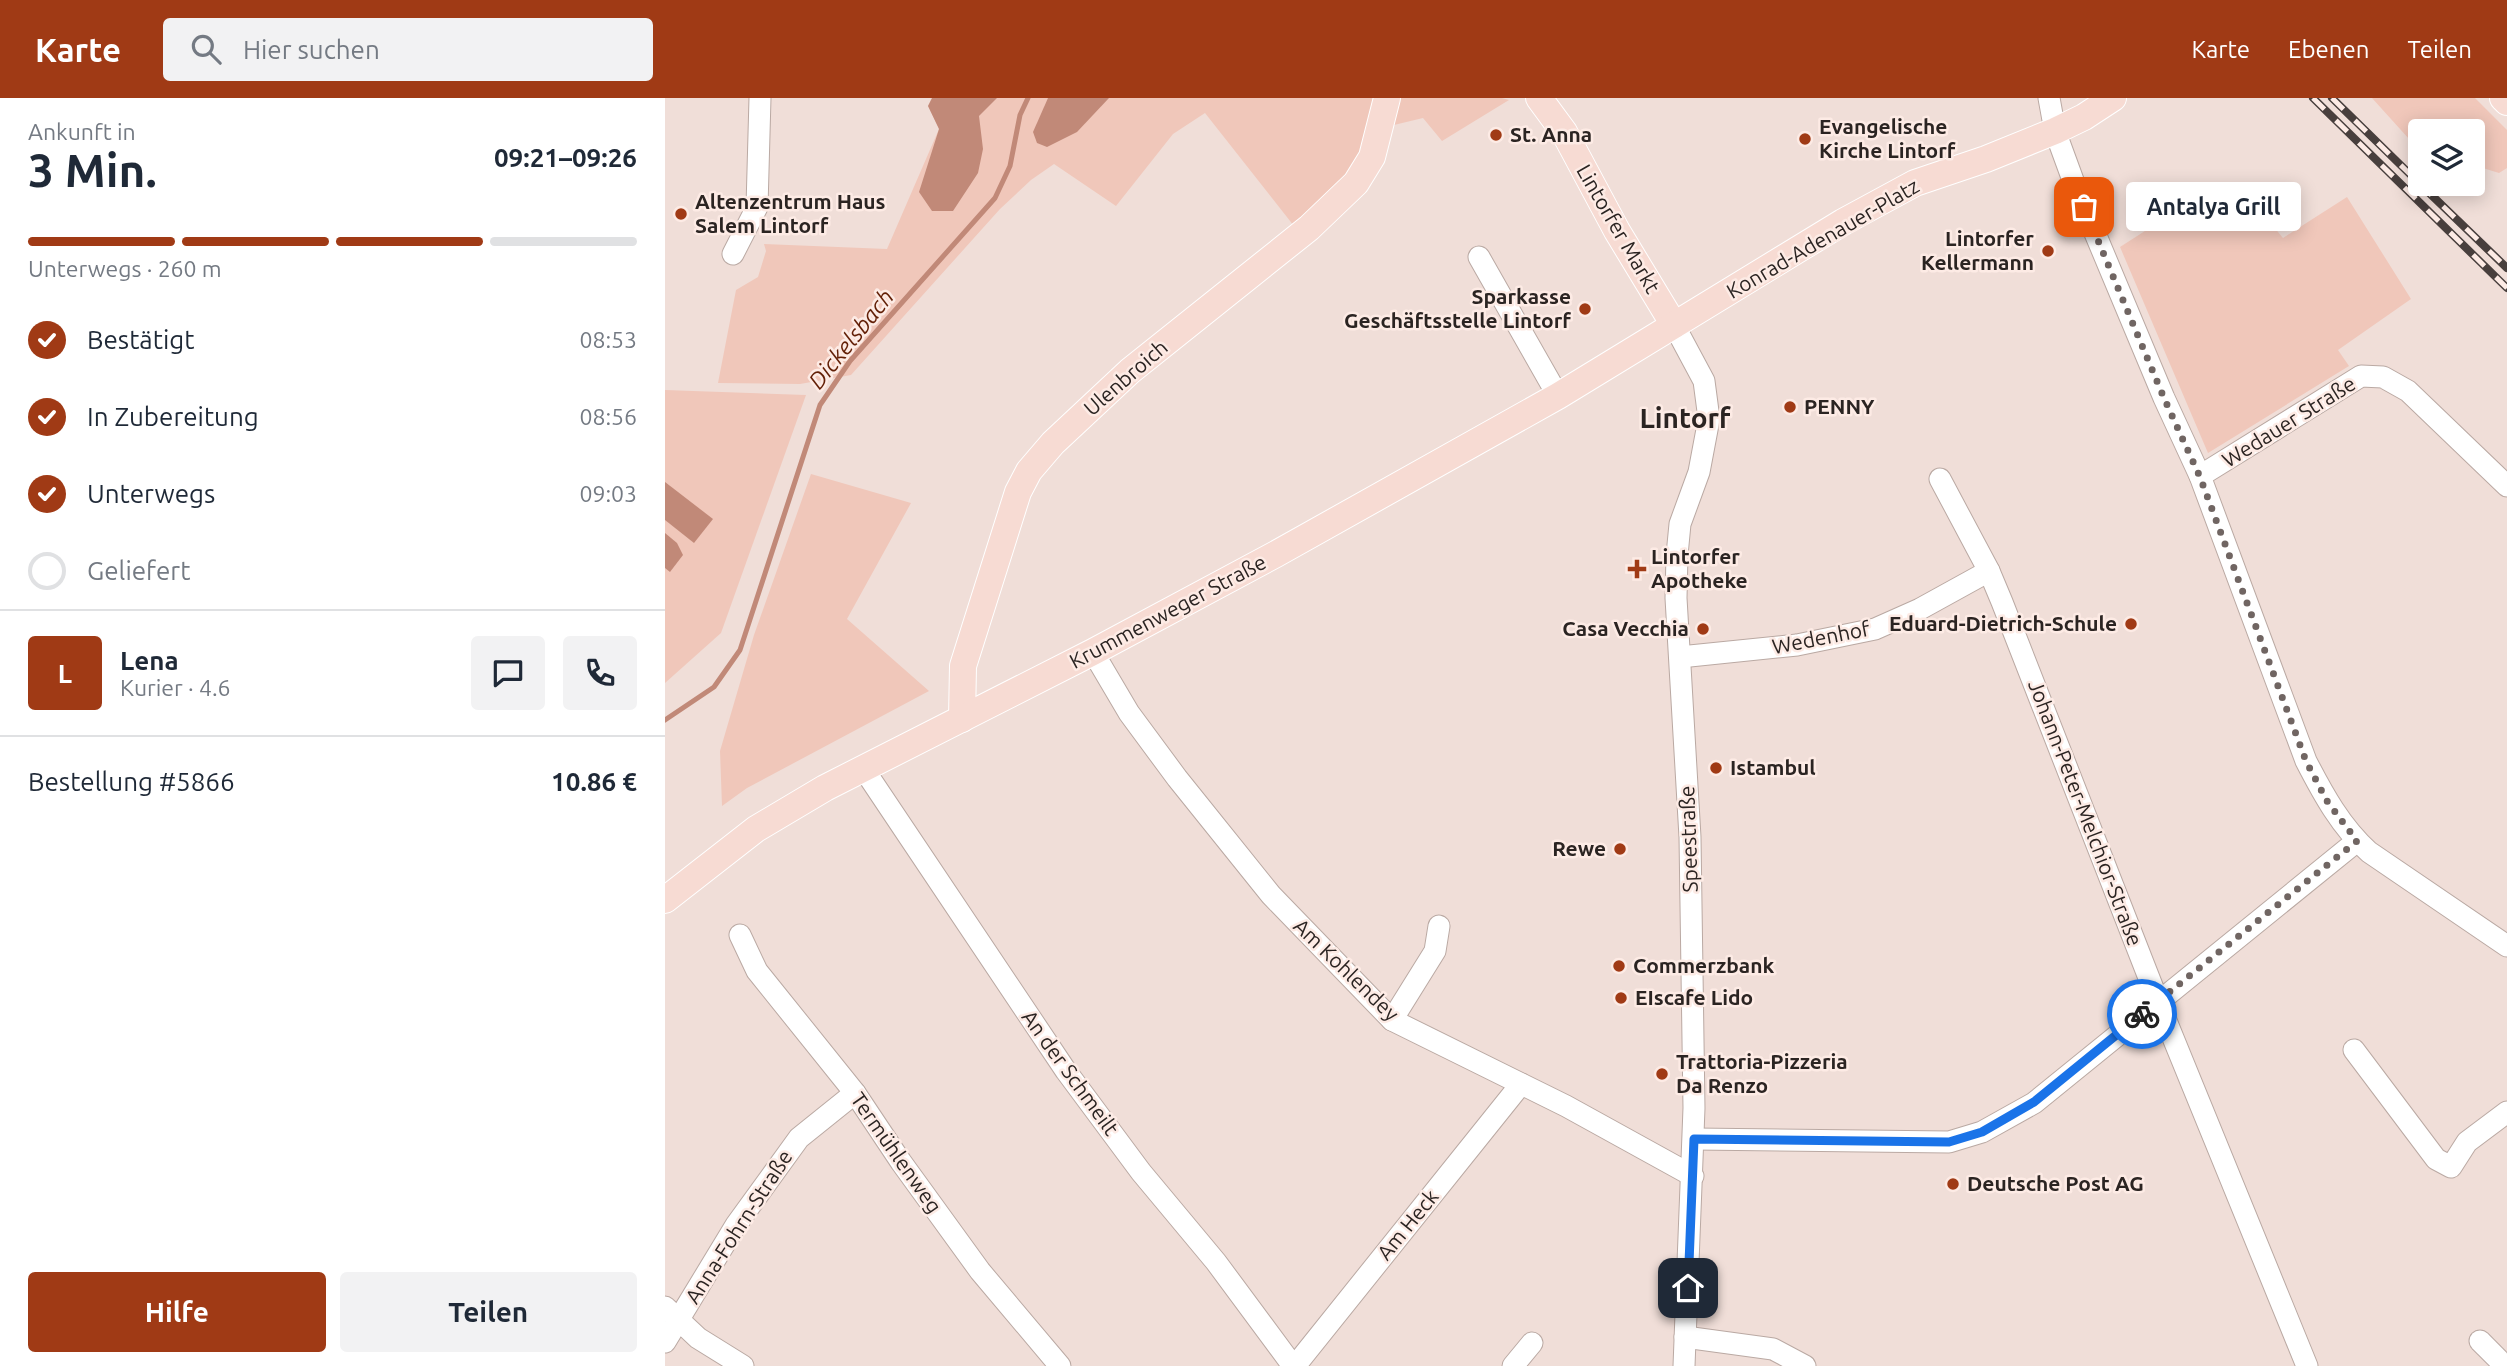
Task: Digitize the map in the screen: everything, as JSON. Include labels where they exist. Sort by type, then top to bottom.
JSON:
[{"type":"main road","name":"Ulenbroich","points":[[962,719],[963,666],[1019,492],[1029,471],[1053,443],[1130,371],[1309,228],[1356,183],[1372,157],[1387,98]]},
{"type":"main road","name":"Lintorfer Markt","points":[[1539,98],[1564,132],[1617,231],[1674,326]]},
{"type":"main road","points":[[2055,131],[2084,117],[2113,98]]},
{"type":"main road","points":[[2503,98],[2507,102]]},
{"type":"main road","name":"Konrad-Adenauer-Platz","points":[[1674,326],[1843,222],[1915,183],[1986,159],[2055,131]]},
{"type":"main road","name":"Krummenweger Straße","points":[[665,900],[756,829],[863,768],[1093,652],[1276,554],[1558,396],[1674,326]]},
{"type":"street","points":[[733,254],[757,207],[760,98]]},
{"type":"street","points":[[2049,98],[2055,131],[2116,287],[2200,477],[2306,761],[2327,801],[2357,841],[2507,946]]},
{"type":"street","points":[[1479,257],[1558,396]]},
{"type":"street","name":"Speestraße","points":[[1674,326],[1704,381],[1709,419],[1699,472],[1680,524],[1677,598],[1690,837],[1694,1139],[1683,1366]]},
{"type":"street","name":"Wedauer Straße","points":[[2200,477],[2361,376],[2383,377],[2408,391],[2507,486]]},
{"type":"street","points":[[1940,479],[1989,570]]},
{"type":"street","name":"Wedenhof","points":[[1680,657],[1797,645],[1875,629],[1920,609],[1989,570]]},
{"type":"street","name":"Johann-Peter-Melchior-Straße","points":[[1989,570],[2158,1001],[2307,1366]]},
{"type":"street","name":"Am Kohlendey","points":[[1093,652],[1137,724],[1262,884],[1335,964],[1392,1020],[1521,1084],[1693,1176]]},
{"type":"street","name":"An der Schmeilt","points":[[863,768],[1066,1071],[1294,1366]]},
{"type":"street","points":[[1694,1139],[1949,1142],[1991,1128],[2034,1102],[2357,841]]},
{"type":"street","points":[[1392,1020],[1435,951],[1439,926]]},
{"type":"street","name":"Termühlenweg","points":[[740,935],[757,971],[855,1093],[980,1271],[1060,1366]]},
{"type":"street","points":[[2354,1049],[2436,1159],[2451,1167],[2467,1142],[2507,1112]]},
{"type":"street","name":"Am Heck","points":[[1294,1366],[1521,1084]]},
{"type":"street","name":"Anna-Fohrn-Straße","points":[[665,1342],[672,1314],[799,1138],[855,1093]]},
{"type":"street","points":[[672,1314],[698,1338],[743,1366]]},
{"type":"street","points":[[1685,1337],[1773,1349],[1805,1366]]},
{"type":"street","points":[[2480,1340],[2505,1366]]},
{"type":"street","points":[[1513,1366],[1532,1343]]},
{"type":"shaded area","points":[[932,98],[1509,100],[1442,141],[1423,118],[1369,131],[1352,169],[1294,226],[1205,113],[1173,134],[1116,206],[1054,164],[1031,180],[1000,209],[851,375],[800,384],[718,383],[736,290],[758,277],[766,251],[764,244],[887,249],[939,129],[928,106]]},
{"type":"shaded area","points":[[932,98],[997,98],[979,116],[983,149],[978,173],[953,211],[932,211],[919,192],[939,129],[928,106]]},
{"type":"shaded area","points":[[1048,98],[1109,98],[1077,132],[1047,147],[1037,143],[1033,132]]},
{"type":"shaded area","points":[[2372,98],[2475,98],[2507,130],[2507,168],[2499,173],[2485,169],[2485,119],[2408,119],[2408,138]]},
{"type":"shaded area","points":[[2239,185],[2283,238],[2347,197],[2411,299],[2338,350],[2349,366],[2208,453],[2120,247],[2198,197]]},
{"type":"shaded area","points":[[665,390],[806,395],[721,633],[665,683]]},
{"type":"shaded area","points":[[811,474],[911,503],[847,619],[929,691],[747,788],[722,806],[720,751],[754,635]]},
{"type":"shaded area","points":[[665,482],[713,519],[694,543],[665,520]]},
{"type":"shaded area","points":[[665,533],[677,543],[683,555],[670,572],[665,568]]},
{"type":"waterway","name":"Dickelsbach","points":[[665,720],[714,687],[740,650],[820,405],[850,361],[995,198],[1010,166],[1020,115],[1028,98]]},
{"type":"railway","points":[[2313,98],[2507,288]]},
{"type":"railway","points":[[2332,98],[2408,172]]},
{"type":"railway","points":[[2432,196],[2507,268]]},
{"type":"way so far","points":[[2084,207],[2118,292],[2200,477],[2306,761],[2327,801],[2357,841],[2142,1014]]},
{"type":"place","name":"St. Anna","points":[[1496,135]]},
{"type":"place","name":"Evangelische Kirche Lintorf","points":[[1805,139]]},
{"type":"place","name":"Antalya Grill","points":[[2084,207]]},
{"type":"place","name":"Altenzentrum Haus Salem Lintorf","points":[[681,214]]},
{"type":"place","name":"Lintorfer Kellermann","points":[[2048,251]]},
{"type":"place","name":"Sparkasse Geschäftsstelle Lintorf","points":[[1585,309]]},
{"type":"place","name":"PENNY","points":[[1790,407]]},
{"type":"place","name":"Lintorfer Apotheke","points":[[1637,569]]},
{"type":"place","name":"Eduard-Dietrich-Schule","points":[[2131,624]]},
{"type":"place","name":"Casa Vecchia","points":[[1703,629]]},
{"type":"place","name":"Istambul","points":[[1716,768]]},
{"type":"place","name":"Rewe","points":[[1620,849]]},
{"type":"place","name":"Commerzbank","points":[[1619,966]]},
{"type":"place","name":"EIscafe Lido","points":[[1621,998]]},
{"type":"place","name":"Trattoria-Pizzeria Da Renzo","points":[[1662,1074]]},
{"type":"place","name":"Deutsche Post AG","points":[[1953,1184]]},
{"type":"district","name":"Lintorf","points":[[1685,418]]},
{"type":"route","points":[[1688,1288],[1694,1139],[1949,1142],[1982,1132],[2034,1102],[2142,1014]]}]
